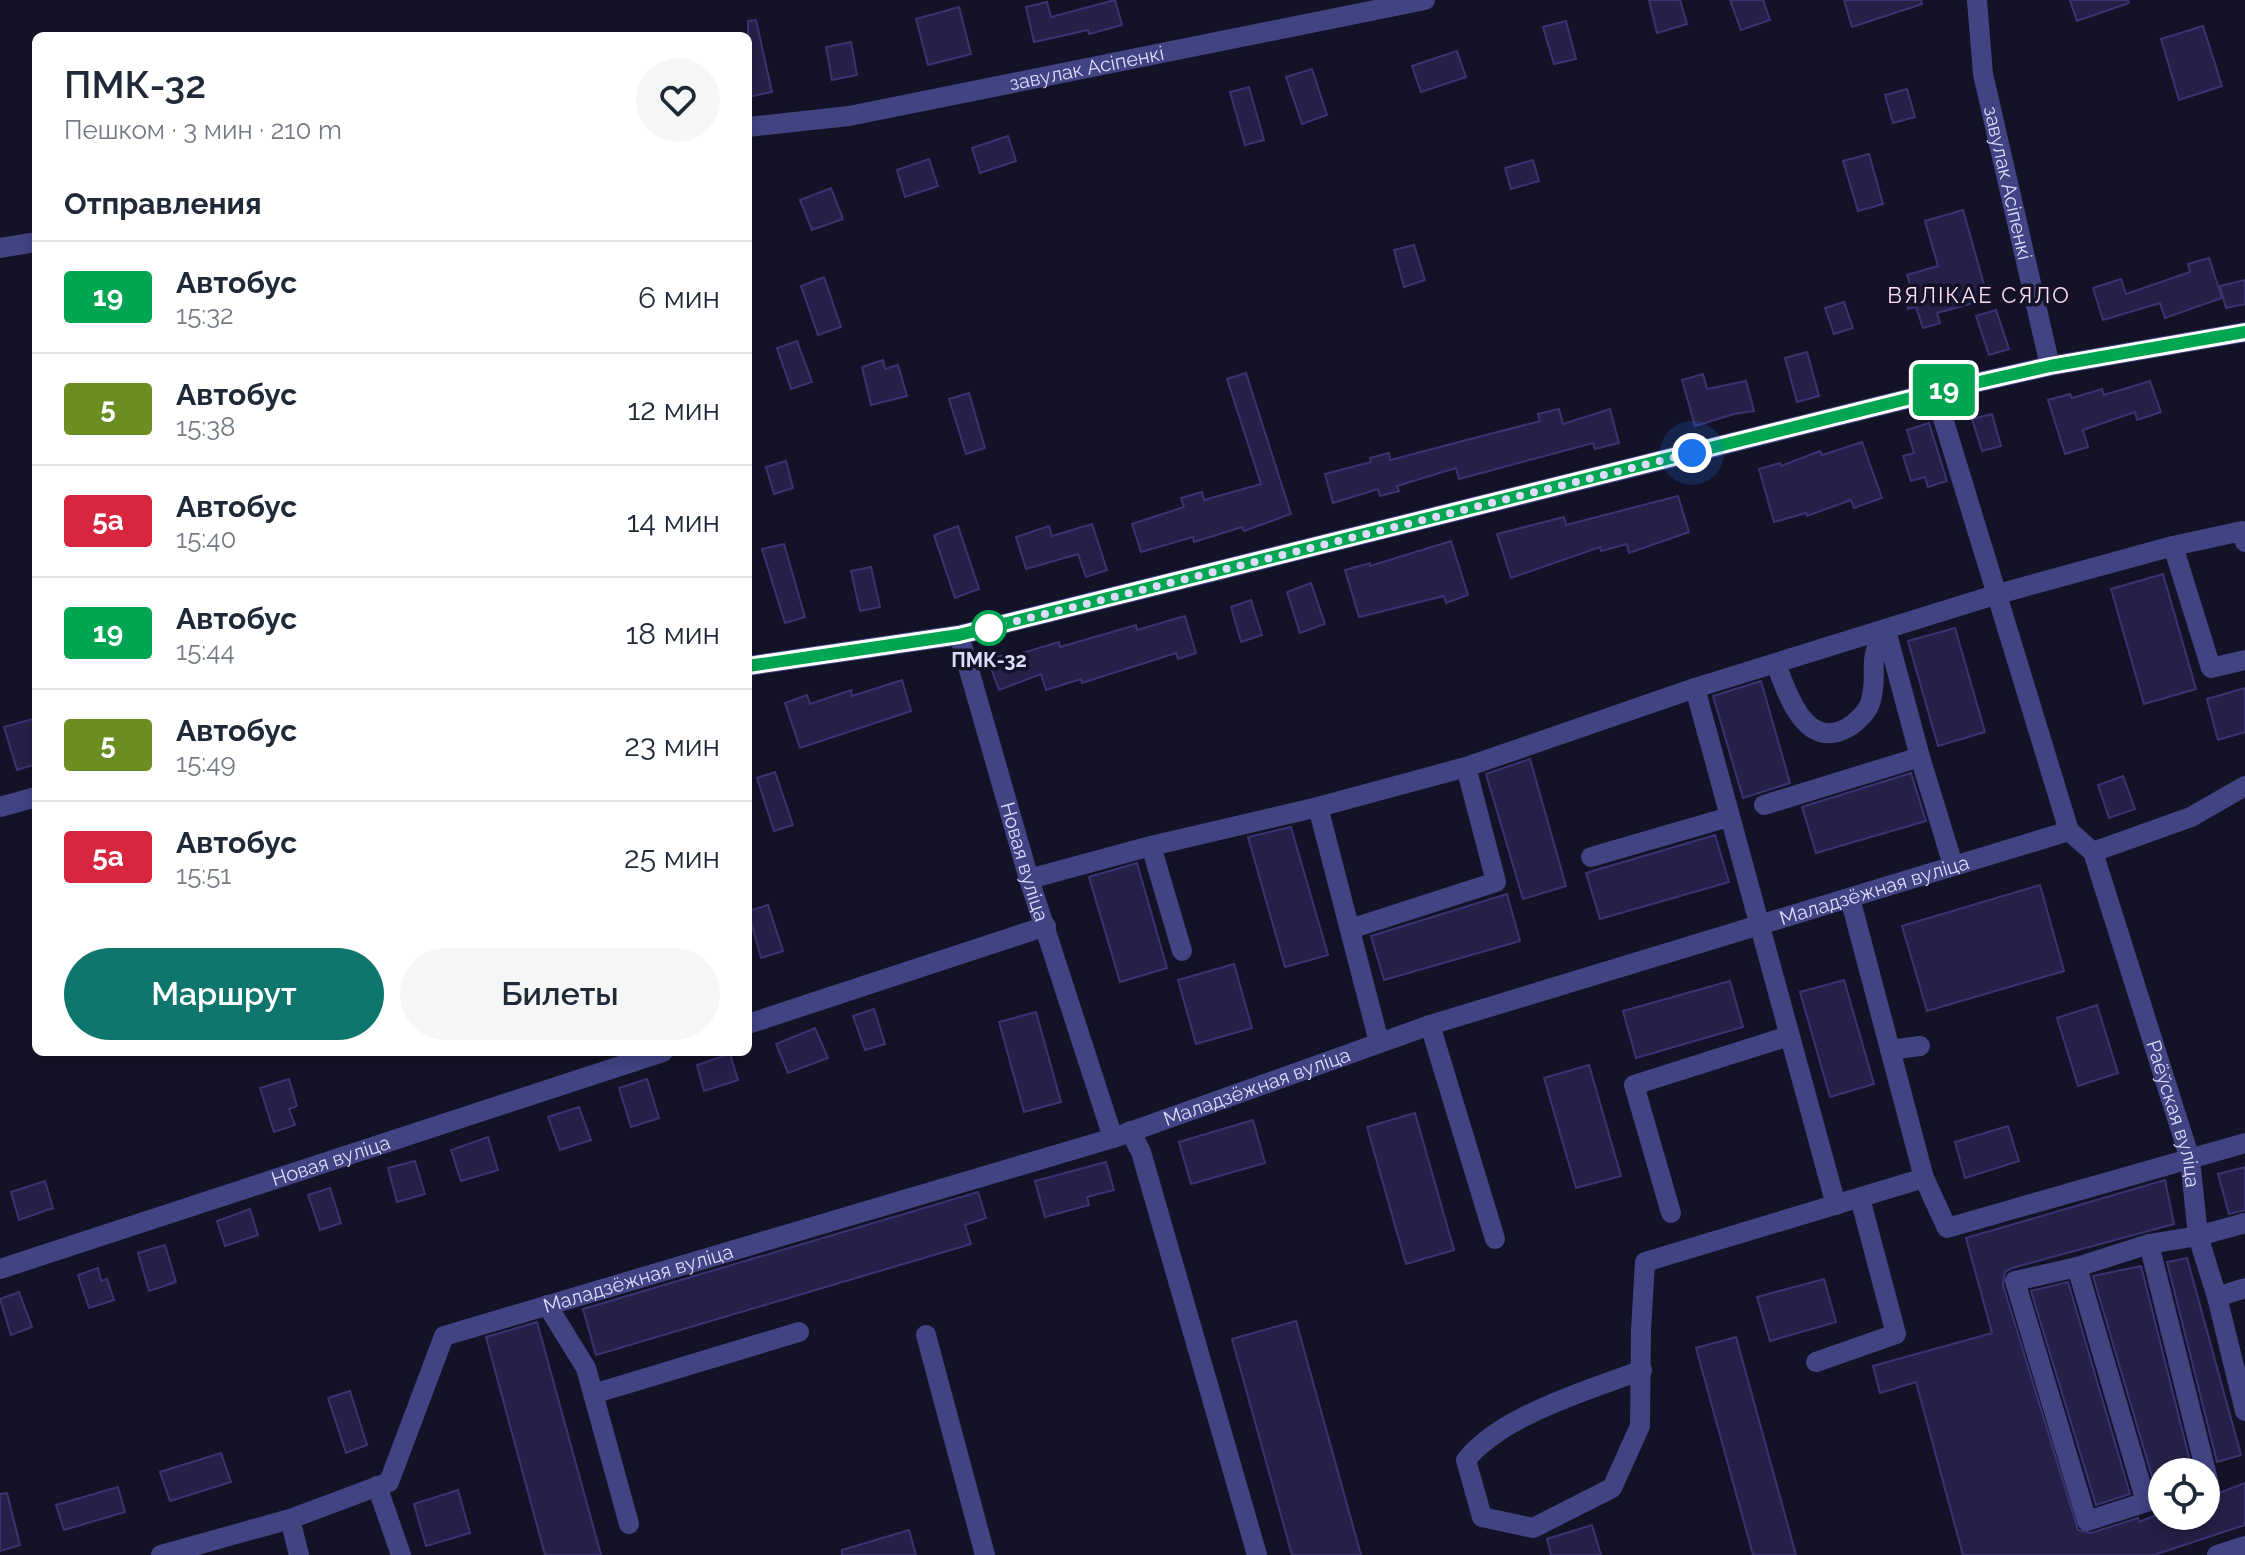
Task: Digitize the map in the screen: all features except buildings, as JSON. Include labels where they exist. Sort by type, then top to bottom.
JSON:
[{"type":"street","name":"завулак Асіпенкі","points":[[752,127],[849,116],[1425,0]]},
{"type":"street","name":"завулак Асіпенкі","points":[[1977,0],[1983,74],[2050,366]]},
{"type":"street","points":[[0,248],[32,243]]},
{"type":"street","points":[[752,665],[959,635],[1935,392],[2050,366],[2245,332]]},
{"type":"street","points":[[1935,392],[2069,831],[2093,852],[2191,817],[2245,786]]},
{"type":"street","points":[[1029,879],[1466,767],[1695,688],[1998,594],[2173,546],[2242,531],[2245,542]]},
{"type":"street","points":[[2173,546],[2211,668],[2245,660]]},
{"type":"street","points":[[1776,664],[1796,711],[1807,725],[1824,732],[1837,732],[1856,721],[1871,702],[1872,660],[1886,630]]},
{"type":"street","points":[[1886,630],[1953,865]]},
{"type":"street","name":"Новая вуліца","points":[[752,1023],[1046,926],[1029,879],[959,635]]},
{"type":"street","points":[[1695,688],[1836,1205]]},
{"type":"street","points":[[1764,805],[1920,757]]},
{"type":"street","points":[[1350,929],[1496,882],[1466,767]]},
{"type":"street","points":[[0,807],[32,798]]},
{"type":"street","points":[[1318,807],[1379,1042]]},
{"type":"street","points":[[1591,857],[1729,817]]},
{"type":"street","name":"Маладзёжная вуліца","points":[[377,1486],[389,1482],[444,1336],[1122,1134],[1430,1025],[2069,831]]},
{"type":"street","points":[[1151,846],[1182,951]]},
{"type":"street","name":"Раёўская вуліца","points":[[2093,852],[2190,1159],[2198,1236],[2238,1351],[2245,1410]]},
{"type":"street","points":[[1850,898],[1924,1178],[1947,1228],[2245,1143]]},
{"type":"street","points":[[1046,926],[1122,1134],[1141,1152],[1257,1555]]},
{"type":"street","points":[[1430,1025],[1495,1239]]},
{"type":"street","points":[[1671,1213],[1634,1085],[1789,1036]]},
{"type":"street","points":[[1890,1050],[1920,1046]]},
{"type":"street","name":"Новая вуліца","points":[[0,1269],[651,1056]]},
{"type":"street","points":[[1642,1370],[1546,1407],[1480,1442],[1466,1460],[1482,1517],[1533,1528],[1612,1488],[1640,1426],[1642,1370],[1641,1330],[1645,1262],[1924,1178]]},
{"type":"street","points":[[1816,1362],[1896,1334],[1860,1198]]},
{"type":"street","points":[[2148,1502],[2087,1521],[2015,1281],[2077,1267],[2149,1244],[2198,1236],[2245,1223]]},
{"type":"street","points":[[2149,1244],[2202,1458]]},
{"type":"street","points":[[2077,1267],[2148,1482]]},
{"type":"street","points":[[2217,1297],[2245,1288]]},
{"type":"street","points":[[547,1305],[586,1368],[629,1524]]},
{"type":"street","points":[[593,1394],[799,1332]]},
{"type":"street","points":[[926,1335],[985,1555]]},
{"type":"street","points":[[161,1555],[290,1519],[377,1486],[401,1555]]},
{"type":"street","points":[[290,1519],[299,1555]]},
{"type":"street","points":[[2217,1555],[2245,1546]]},
{"type":"bus line","name":"19","points":[[752,665],[959,635],[1935,392],[2050,366],[2245,332]]},
{"type":"place","name":"ПМК-32","points":[[989,628]]},
{"type":"district","name":"ВЯЛІКАЕ СЯЛО","points":[[1979,295]]},
{"type":"route","points":[[989,628],[1692,453]]}]
